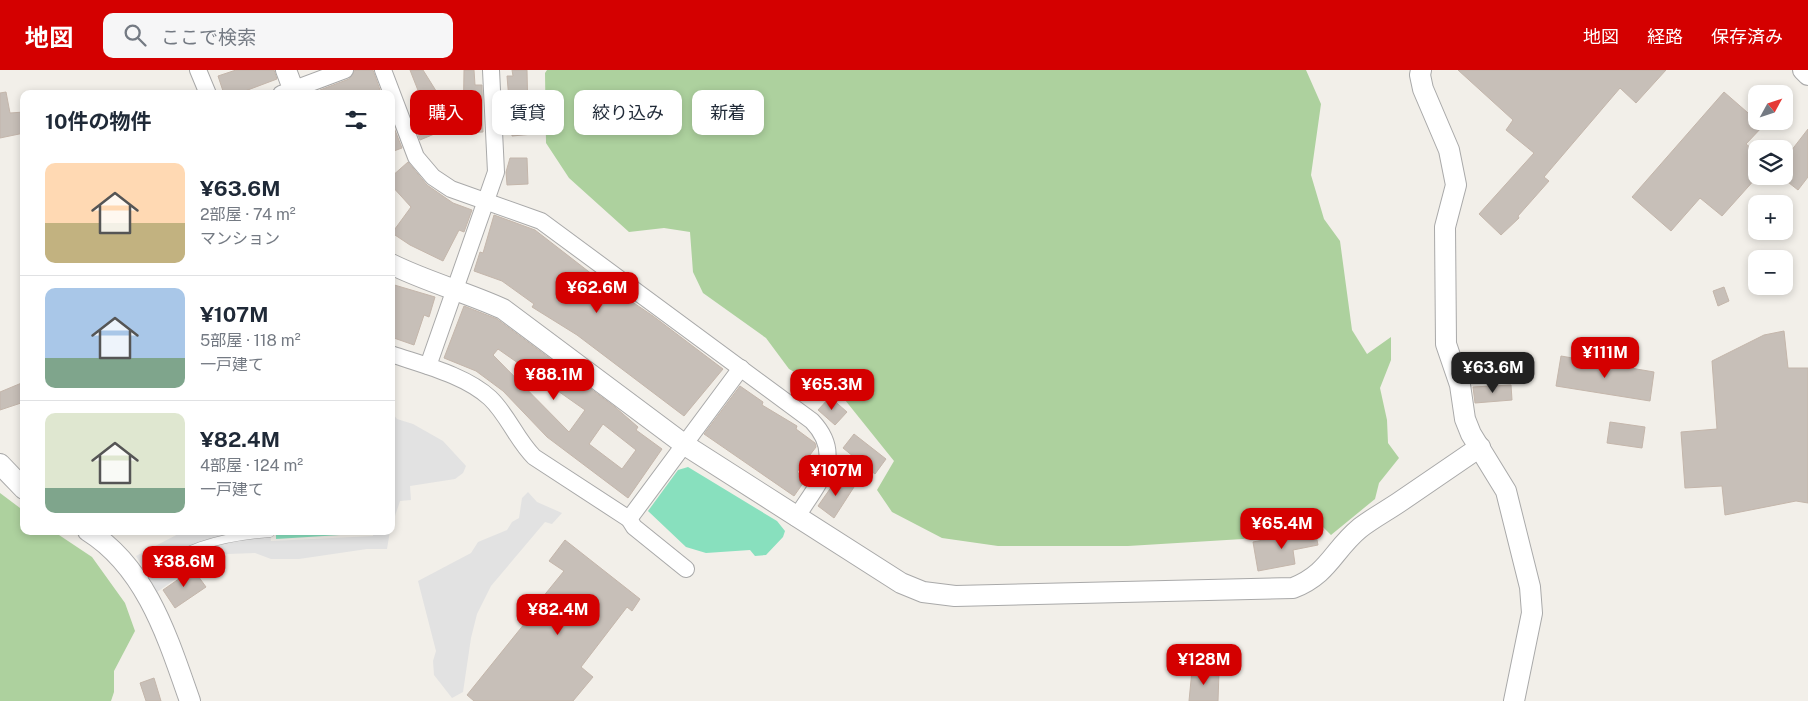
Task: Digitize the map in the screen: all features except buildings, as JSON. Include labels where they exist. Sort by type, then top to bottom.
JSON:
[{"type":"street","points":[[198,70],[206,90]]},
{"type":"street","points":[[286,70],[290,90]]},
{"type":"street","points":[[295,90],[345,70]]},
{"type":"street","points":[[384,70],[391,90]]},
{"type":"street","points":[[428,366],[456,290],[484,201],[496,172],[491,70]]},
{"type":"street","points":[[1421,70],[1423,90],[1431,113],[1449,150],[1456,186],[1445,227],[1446,344],[1460,385],[1466,419],[1471,434],[1506,491],[1530,587],[1532,613],[1514,701]]},
{"type":"street","points":[[1803,70],[1808,75]]},
{"type":"street","points":[[395,100],[416,156],[433,177],[452,189],[542,221],[812,421],[824,434],[828,449],[826,469],[796,518]]},
{"type":"street","points":[[395,266],[503,309],[685,445],[796,518],[901,583],[923,592],[955,596],[1293,588],[1307,582],[1320,573],[1341,546],[1361,528],[1480,447]]},
{"type":"street","points":[[395,355],[428,366],[467,383],[490,398],[508,421],[521,444],[534,457],[628,519],[634,527],[686,568]]},
{"type":"street","points":[[628,519],[741,368]]},
{"type":"street","points":[[0,464],[20,485]]},
{"type":"street","points":[[93,535],[116,554],[138,580],[154,607],[190,701]]},
{"type":"lane","points":[[138,580],[166,560],[208,542],[239,535]]},
{"type":"green space","points":[[547,70],[1306,70],[1321,104],[1311,175],[1324,219],[1340,241],[1352,330],[1367,354],[1391,337],[1391,360],[1380,388],[1387,420],[1388,443],[1399,458],[1379,483],[1375,499],[1331,535],[1320,524],[1243,539],[1128,546],[998,546],[942,538],[892,512],[877,490],[894,461],[845,400],[789,369],[766,338],[703,293],[693,272],[690,232],[664,228],[629,232],[569,178],[546,143],[546,135],[564,135],[564,90],[545,90],[545,73]]},
{"type":"green space","points":[[688,467],[777,521],[785,531],[783,537],[766,555],[755,556],[750,550],[706,553],[686,547],[648,511],[678,470]]},
{"type":"green space","points":[[0,493],[20,508],[20,535],[59,535],[92,557],[125,603],[135,631],[114,671],[114,692],[111,701],[0,701]]},
{"type":"green space","points":[[276,535],[340,535],[276,539]]},
{"type":"shaded area","points":[[395,417],[413,424],[443,441],[466,466],[463,473],[455,479],[410,486],[411,500],[400,501],[395,516]]},
{"type":"shaded area","points":[[528,492],[537,502],[562,513],[552,524],[545,522],[491,586],[477,614],[471,638],[463,692],[452,698],[434,675],[433,661],[436,651],[418,581],[471,553],[478,542],[507,530],[512,522],[519,518],[522,498]]},
{"type":"shaded area","points":[[176,535],[270,535],[271,541],[389,535],[387,549],[367,549],[299,559],[271,559],[255,553],[228,554],[203,560],[157,592],[136,556]]}]
